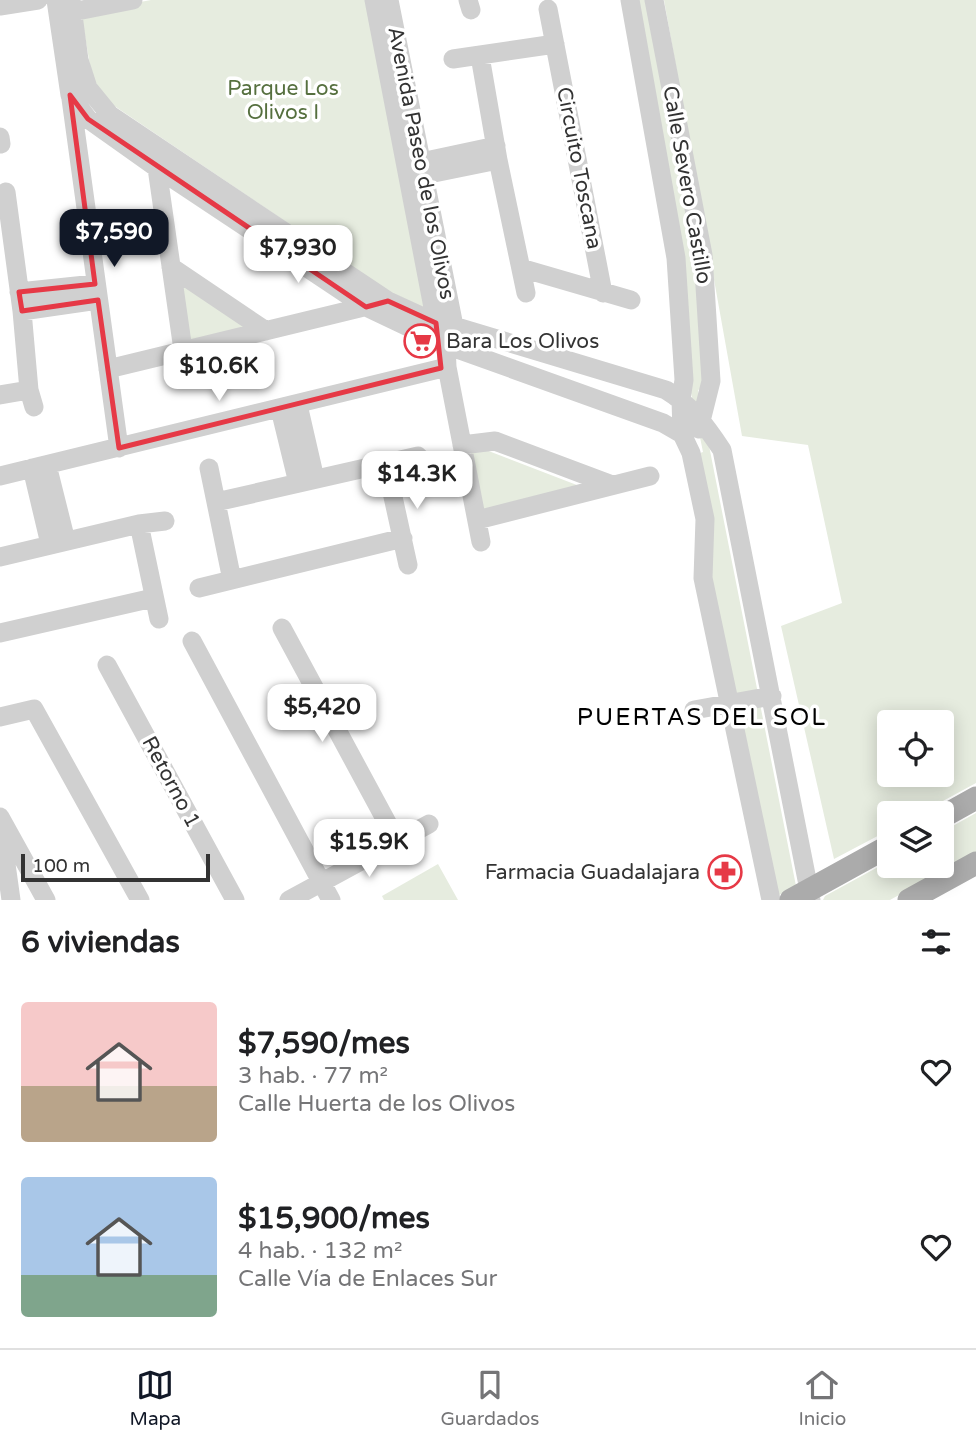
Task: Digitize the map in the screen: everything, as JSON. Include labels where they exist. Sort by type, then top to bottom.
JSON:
[{"type":"main road","points":[[954,810],[976,798]]},
{"type":"main road","points":[[804,897],[877,853]]},
{"type":"main road","points":[[909,900],[976,863]]},
{"type":"street","points":[[0,6],[38,0]]},
{"type":"street","points":[[119,448],[70,95],[64,7],[133,0]]},
{"type":"street","name":"Avenida Paseo de los Olivos","points":[[374,0],[443,333]]},
{"type":"street","name":"Avenida Paseo de los Olivos","points":[[389,0],[422,169],[443,333]]},
{"type":"street","name":"Calle Severo Castillo","points":[[630,0],[676,258],[684,380],[681,399],[682,434],[691,453],[705,519],[703,578],[771,900]]},
{"type":"street","name":"Calle Severo Castillo","points":[[654,0],[703,256],[711,380],[691,453]]},
{"type":"street","name":"Avenida Paseo de los Olivos","points":[[64,7],[88,88],[110,115],[388,301],[443,333],[666,390],[681,399],[702,420],[722,450],[772,696]]},
{"type":"street","name":"Circuito Toscana","points":[[548,9],[603,293]]},
{"type":"street","points":[[453,59],[555,44]]},
{"type":"street","points":[[480,56],[526,293]]},
{"type":"street","name":"Avenida Paseo de los Olivos","points":[[70,95],[88,119],[366,307],[443,333],[663,423],[682,434]]},
{"type":"street","points":[[0,138],[1,144]]},
{"type":"street","points":[[422,169],[497,153]]},
{"type":"street","points":[[157,168],[183,350]]},
{"type":"street","points":[[0,395],[31,399],[10,190]]},
{"type":"street","points":[[171,267],[266,331]]},
{"type":"street","points":[[521,268],[631,300]]},
{"type":"street","points":[[20,302],[97,292]]},
{"type":"street","points":[[108,369],[388,301]]},
{"type":"street","points":[[443,333],[444,368],[452,393],[481,542]]},
{"type":"street","points":[[0,476],[444,368]]},
{"type":"street","points":[[289,407],[307,481]]},
{"type":"street","points":[[462,445],[495,441],[612,485]]},
{"type":"street","points":[[216,502],[418,456]]},
{"type":"street","points":[[386,465],[408,565]]},
{"type":"street","points":[[40,467],[58,542]]},
{"type":"street","points":[[209,468],[232,580]]},
{"type":"street","points":[[477,520],[650,476]]},
{"type":"street","points":[[0,557],[139,524],[165,521]]},
{"type":"street","points":[[139,524],[152,597],[159,619]]},
{"type":"street","points":[[199,587],[403,538]]},
{"type":"street","points":[[0,633],[152,597]]},
{"type":"street","points":[[282,628],[397,841]]},
{"type":"street","points":[[192,641],[326,891]]},
{"type":"street","name":"Retorno 1","points":[[107,665],[235,900]]},
{"type":"street","points":[[694,710],[772,696],[804,897]]},
{"type":"street","points":[[0,717],[34,709],[140,900]]},
{"type":"street","points":[[0,818],[10,900]]},
{"type":"street","points":[[0,818],[46,900]]},
{"type":"street","points":[[299,898],[326,891],[397,841],[429,824]]},
{"type":"highlighted area","points":[[70,95],[88,119],[366,307],[388,301],[436,323],[441,368],[119,448],[98,300],[22,311],[19,292],[95,284]]},
{"type":"green space","name":"Parque Los Olivos I","points":[[151,0],[366,0],[427,309],[390,292],[107,101],[92,77],[81,13]]},
{"type":"green space","points":[[631,0],[648,0],[697,250],[703,388],[698,390],[796,886],[775,897],[740,715],[753,712],[750,693],[736,696],[712,579],[697,454],[703,452],[691,393]]},
{"type":"green space","points":[[664,0],[976,0],[976,783],[943,801],[877,801],[877,836],[834,859],[781,626],[842,603],[808,445],[742,436]]},
{"type":"green space","points":[[177,275],[254,328],[187,344]]},
{"type":"green space","points":[[486,450],[582,487],[481,511],[471,453]]},
{"type":"green space","points":[[976,813],[976,852],[954,864],[954,825]]},
{"type":"green space","points":[[438,864],[458,900],[384,900],[382,896]]},
{"type":"green space","points":[[877,868],[877,878],[929,878],[890,900],[823,900],[825,896]]},
{"type":"place","name":"Bara Los Olivos","points":[[421,341]]},
{"type":"place","name":"Farmacia Guadalajara","points":[[725,872]]},
{"type":"district","name":"PUERTAS DEL SOL","points":[[702,717]]}]
